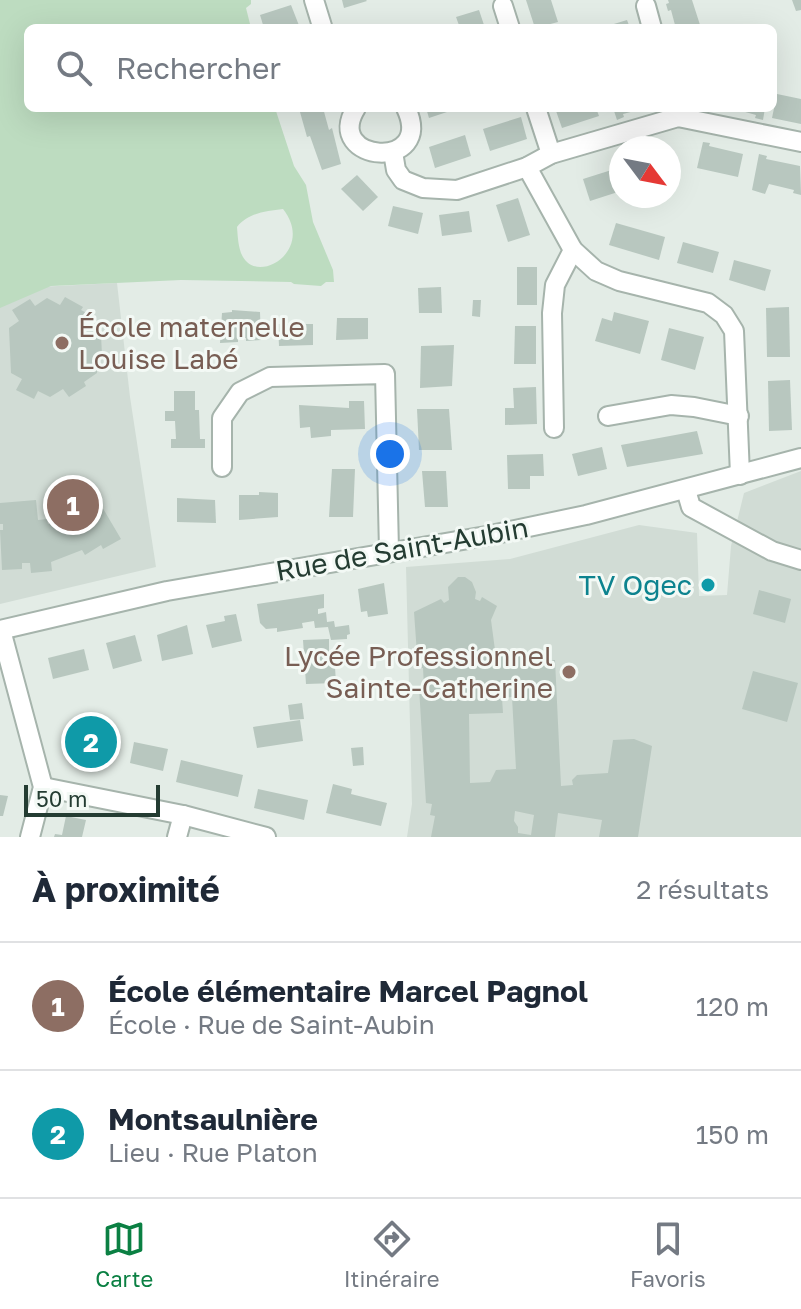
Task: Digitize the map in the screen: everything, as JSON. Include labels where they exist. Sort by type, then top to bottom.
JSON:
[{"type":"street","points":[[314,0],[321,24]]},
{"type":"street","points":[[503,6],[509,24]]},
{"type":"street","points":[[646,6],[651,24]]},
{"type":"street","points":[[353,112],[351,124],[357,143],[374,154],[393,152],[402,146],[411,127],[407,112]]},
{"type":"street","points":[[537,112],[551,154]]},
{"type":"street","points":[[393,152],[396,170],[403,180],[423,188],[457,190],[527,167],[551,154],[677,112],[801,142]]},
{"type":"street","points":[[527,167],[573,250],[596,271],[619,281],[708,303],[724,315],[734,331],[740,475]]},
{"type":"street","points":[[554,428],[552,313],[555,285],[573,250]]},
{"type":"street","points":[[222,467],[222,418],[240,392],[270,377],[385,374],[389,551]]},
{"type":"street","points":[[608,416],[671,405],[739,416]]},
{"type":"street","name":"Rue de Saint-Aubin","points":[[0,630],[167,591],[529,527],[686,490],[801,458]]},
{"type":"street","points":[[686,490],[691,507],[772,551],[801,560]]},
{"type":"street","points":[[0,630],[43,787],[30,837]]},
{"type":"street","points":[[43,787],[183,815],[266,837]]},
{"type":"street","points":[[177,837],[183,815]]},
{"type":"shaded area","points":[[117,283],[130,397],[156,567],[0,604],[0,289]]},
{"type":"shaded area","name":"Lycée Professionnel Sainte-Catherine","points":[[801,471],[801,837],[407,837],[412,804],[406,567],[510,559],[639,525],[697,533],[699,596],[727,595],[731,546],[744,493]]},
{"type":"green space","points":[[0,0],[251,0],[246,8],[250,24],[24,24],[24,112],[276,112],[294,166],[306,185],[313,222],[333,270],[334,282],[321,286],[291,282],[181,280],[51,286],[0,308]],"holes":[[[283,209],[291,223],[293,236],[290,247],[275,263],[265,267],[255,266],[242,255],[237,227],[258,214]]]},
{"type":"building","points":[[342,0],[366,0],[367,1],[344,8]]},
{"type":"building","points":[[526,0],[551,0],[558,22],[534,24]]},
{"type":"building","points":[[668,0],[692,0],[700,24],[675,24],[666,4]]},
{"type":"building","points":[[792,0],[801,0],[801,10],[796,11]]},
{"type":"building","points":[[291,5],[298,24],[263,24],[260,15]]},
{"type":"building","points":[[479,10],[484,24],[459,24],[456,17]]},
{"type":"building","points":[[777,94],[801,99],[801,124],[772,118],[773,112],[777,112]]},
{"type":"building","points":[[300,112],[324,112],[329,130],[332,128],[341,164],[322,170],[310,136],[307,137]]},
{"type":"building","points":[[427,112],[447,112],[429,118]]},
{"type":"building","points":[[556,112],[598,112],[599,116],[562,128]]},
{"type":"building","points":[[614,112],[631,112],[623,114],[624,117],[617,120]]},
{"type":"building","points":[[745,112],[764,112],[763,120],[755,118],[756,115]]},
{"type":"building","points":[[521,117],[527,139],[490,151],[483,129]]},
{"type":"building","points":[[465,135],[471,156],[435,168],[429,147]]},
{"type":"building","points":[[703,142],[743,154],[738,177],[697,168]]},
{"type":"building","points":[[759,154],[767,156],[766,159],[800,166],[801,195],[793,193],[794,190],[769,184],[765,194],[752,190]]},
{"type":"building","points":[[609,171],[609,195],[590,201],[583,179]]},
{"type":"building","points":[[357,175],[378,197],[363,211],[341,189]]},
{"type":"building","points":[[518,198],[530,235],[508,242],[496,205]]},
{"type":"building","points":[[393,206],[423,213],[418,234],[388,226]]},
{"type":"building","points":[[469,211],[472,232],[442,236],[439,215]]},
{"type":"building","points":[[616,223],[665,237],[659,260],[609,245]]},
{"type":"building","points":[[683,242],[719,252],[713,273],[677,263]]},
{"type":"building","points":[[734,260],[771,270],[765,291],[729,280]]},
{"type":"building","points":[[517,267],[537,267],[537,305],[517,305]]},
{"type":"building","points":[[441,287],[442,313],[419,313],[418,288]]},
{"type":"building","points":[[65,297],[96,318],[96,335],[101,335],[102,355],[97,355],[97,373],[84,382],[86,386],[69,397],[63,389],[50,397],[38,391],[34,399],[16,390],[22,379],[11,373],[9,328],[19,321],[12,310],[30,299],[35,306],[47,298],[60,305]]},
{"type":"building","points":[[473,300],[481,300],[480,317],[472,316]]},
{"type":"building","points":[[789,307],[790,357],[767,357],[766,308]]},
{"type":"building","points":[[232,310],[260,312],[261,340],[238,338],[238,342],[220,343],[222,313]]},
{"type":"building","points":[[614,312],[649,321],[640,354],[595,341],[602,318],[612,321]]},
{"type":"building","points":[[337,318],[368,318],[368,339],[336,340]]},
{"type":"building","points":[[278,324],[313,324],[313,345],[279,346]]},
{"type":"building","points":[[515,326],[536,326],[536,364],[514,364]]},
{"type":"building","points":[[669,328],[704,337],[695,370],[661,360]]},
{"type":"building","points":[[454,345],[452,386],[420,388],[421,346]]},
{"type":"building","points":[[790,380],[792,430],[769,431],[768,381]]},
{"type":"building","points":[[536,387],[537,424],[505,425],[505,408],[514,408],[513,388]]},
{"type":"building","points":[[174,391],[195,391],[200,439],[205,439],[205,448],[171,448],[171,439],[176,439],[175,421],[165,421],[165,411],[174,411]]},
{"type":"building","points":[[349,401],[364,401],[365,429],[331,430],[331,436],[311,438],[310,427],[300,428],[299,405],[349,408]]},
{"type":"building","points":[[417,409],[449,409],[452,450],[419,450]]},
{"type":"building","points":[[697,431],[703,454],[627,467],[621,445]]},
{"type":"building","points":[[602,447],[607,469],[578,476],[572,454]]},
{"type":"building","points":[[543,454],[544,476],[530,476],[530,489],[508,489],[507,455]]},
{"type":"building","points":[[332,469],[355,469],[353,517],[329,517]]},
{"type":"building","points":[[422,471],[446,471],[448,507],[425,507]]},
{"type":"building","points":[[259,492],[278,493],[278,517],[239,520],[239,495],[259,495]]},
{"type":"building","points":[[86,498],[90,505],[98,500],[121,539],[103,549],[101,545],[85,555],[82,550],[51,562],[52,571],[31,573],[30,563],[22,563],[22,569],[2,570],[0,503],[36,500],[38,520],[47,519],[48,524],[64,518],[61,514]]},
{"type":"building","points":[[177,498],[215,500],[216,523],[177,522]]},
{"type":"building","points":[[458,577],[465,577],[472,582],[475,599],[480,601],[482,597],[497,606],[491,620],[495,650],[510,650],[510,657],[521,656],[521,662],[555,660],[561,786],[573,785],[572,780],[577,775],[608,773],[613,740],[634,739],[652,746],[638,837],[599,837],[602,820],[558,813],[555,837],[431,837],[435,816],[430,815],[432,804],[426,803],[419,687],[424,687],[423,668],[418,668],[414,612],[441,599],[444,603],[449,600],[448,587]],"holes":[[[512,697],[516,769],[496,770],[490,782],[470,783],[469,714],[503,713],[502,698]],[[515,811],[534,815],[531,835],[518,833]]]},
{"type":"building","name":"TV Ogec","points":[[711,579],[712,591],[704,591],[704,580]]},
{"type":"building","points":[[384,583],[388,614],[368,617],[367,611],[361,612],[358,589]]},
{"type":"building","points":[[759,590],[791,599],[785,623],[753,614]]},
{"type":"building","points":[[324,594],[324,608],[318,609],[318,614],[326,612],[327,622],[334,621],[335,627],[349,625],[347,639],[331,640],[328,627],[315,628],[314,621],[302,623],[303,628],[277,632],[277,628],[266,629],[260,623],[257,604]]},
{"type":"building","points":[[236,614],[242,641],[212,648],[206,625],[225,621],[224,616]]},
{"type":"building","points":[[187,625],[193,654],[162,661],[157,635]]},
{"type":"building","points":[[135,635],[142,661],[113,669],[106,643]]},
{"type":"building","points":[[329,639],[329,656],[341,656],[341,667],[335,667],[336,683],[306,684],[303,640]]},
{"type":"building","points":[[84,649],[89,670],[53,679],[48,658]]},
{"type":"building","points":[[753,671],[798,683],[787,722],[742,709]]},
{"type":"building","points":[[302,703],[304,719],[290,720],[288,705]]},
{"type":"building","points":[[300,720],[303,741],[257,748],[253,727]]},
{"type":"building","points":[[109,731],[110,743],[86,749],[84,737]]},
{"type":"building","points":[[134,742],[168,749],[163,771],[130,763]]},
{"type":"building","points":[[363,747],[364,765],[353,766],[351,748]]},
{"type":"building","points":[[181,760],[243,775],[238,797],[176,782]]},
{"type":"building","points":[[333,784],[352,789],[351,794],[387,803],[381,826],[326,813]]},
{"type":"building","points":[[258,789],[308,800],[304,820],[254,808]]},
{"type":"building","points":[[0,795],[8,796],[3,816],[0,816]]},
{"type":"building","points":[[66,816],[86,820],[82,837],[54,837],[55,834],[62,835]]},
{"type":"place","name":"École maternelle Louise Labé","points":[[62,343]]},
{"type":"place","name":"École élémentaire Marcel Pagnol","points":[[73,505]]},
{"type":"place","name":"TV Ogec","points":[[708,585]]},
{"type":"place","name":"Lycée Professionnel Sainte-Catherine","points":[[569,672]]},
{"type":"place","name":"Montsaulnière","points":[[91,742]]}]
